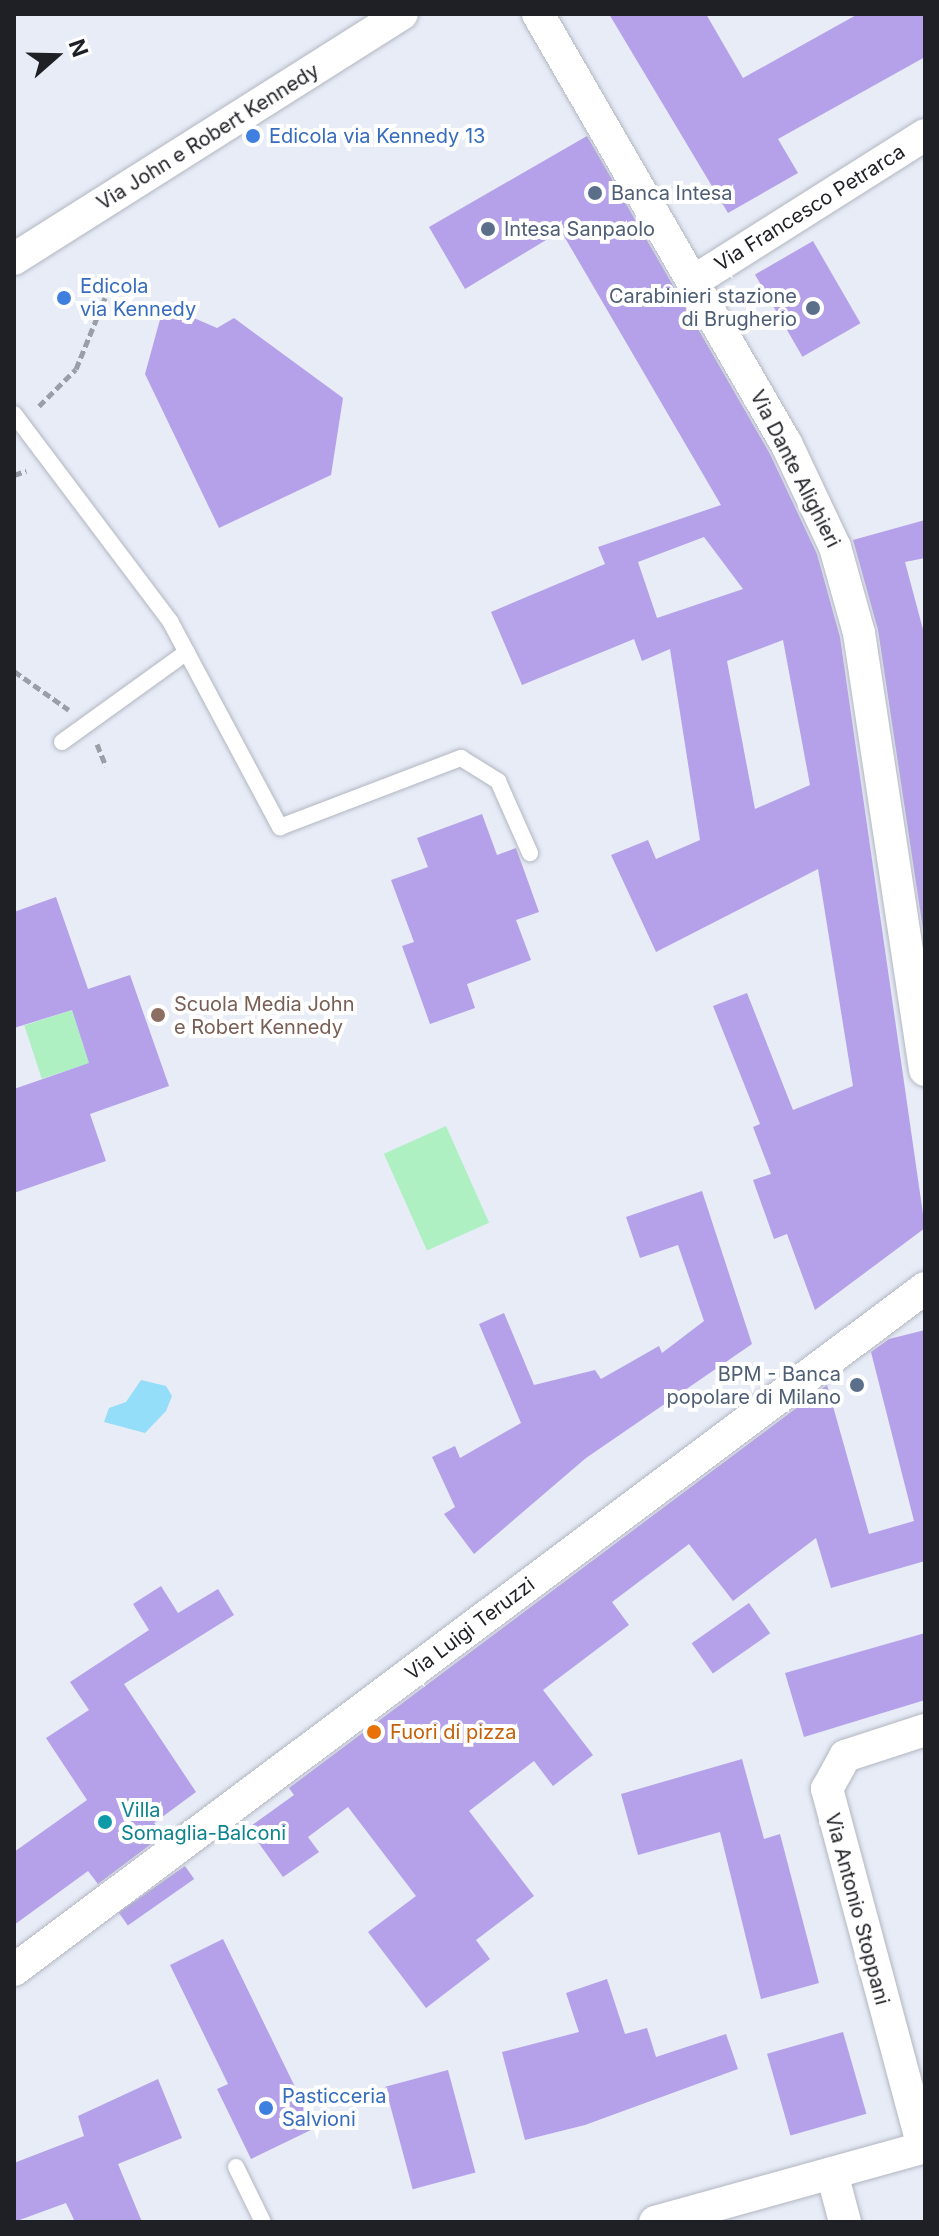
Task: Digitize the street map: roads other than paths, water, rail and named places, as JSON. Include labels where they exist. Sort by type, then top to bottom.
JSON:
[{"type":"street","name":"Via John e Robert Kennedy","points":[[14,259],[402,14]]},
{"type":"street","name":"Via Dante Alighieri","points":[[538,14],[793,457],[846,578],[925,1070]]},
{"type":"street","name":"Via Francesco Petrarca","points":[[694,281],[925,135]]},
{"type":"street","name":"Via Luigi Teruzzi","points":[[14,1970],[925,1288]]},
{"type":"street","name":"Via Antonio Stoppani","points":[[924,2147],[827,1789],[845,1756],[925,1730]]},
{"type":"street","points":[[655,2222],[924,2147]]},
{"type":"street","points":[[832,2173],[845,2222]]},
{"type":"lane","points":[[18,419],[187,652],[280,827],[461,758],[498,781],[530,853]]},
{"type":"lane","points":[[62,742],[187,652]]},
{"type":"lane","points":[[236,2167],[263,2222]]},
{"type":"water","points":[[141,1380],[166,1386],[172,1396],[166,1411],[145,1433],[104,1422],[109,1408],[126,1402]]},
{"type":"place","name":"Edicola via Kennedy 13","points":[[253,136]]},
{"type":"place","name":"Banca Intesa","points":[[595,193]]},
{"type":"place","name":"Intesa Sanpaolo","points":[[488,229]]},
{"type":"place","name":"Edicola via Kennedy","points":[[64,298]]},
{"type":"place","name":"Carabinieri stazione di Brugherio","points":[[813,308]]},
{"type":"place","name":"Scuola Media John e Robert Kennedy","points":[[158,1015]]},
{"type":"place","name":"BPM - Banca popolare di Milano","points":[[857,1385]]},
{"type":"place","name":"Fuori di pizza","points":[[374,1732]]},
{"type":"place","name":"Villa Somaglia-Balconi","points":[[105,1822]]},
{"type":"place","name":"Pasticceria Salvioni","points":[[266,2108]]}]
